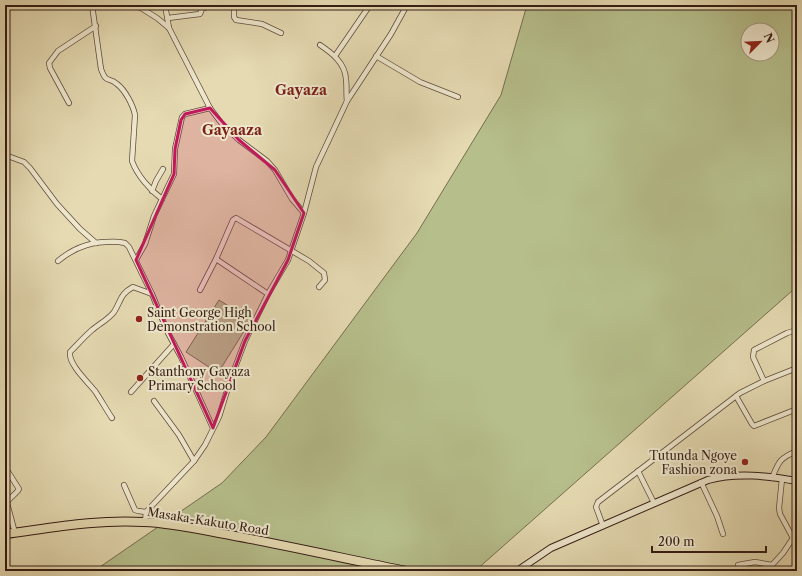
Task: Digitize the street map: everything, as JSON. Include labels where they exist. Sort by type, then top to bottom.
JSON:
[{"type":"highway","name":"Masaka-Kakuto Road","points":[[5,534],[89,523],[120,521],[145,522],[180,526],[259,540],[406,571]]},
{"type":"street","points":[[92,5],[104,77],[119,85],[133,108],[132,161],[134,168],[152,191],[162,199]]},
{"type":"street","points":[[133,5],[152,14],[169,28]]},
{"type":"street","points":[[165,5],[169,28],[210,108],[222,124],[239,140],[267,160],[275,170],[292,199],[304,213]]},
{"type":"street","points":[[168,18],[198,15],[202,9],[211,5]]},
{"type":"street","points":[[234,5],[234,17],[236,20],[262,24],[281,33]]},
{"type":"street","points":[[335,56],[370,5]]},
{"type":"street","points":[[145,522],[146,512],[194,461],[205,445],[219,417],[238,359],[268,294],[288,260],[304,213],[316,167],[347,102],[407,5]]},
{"type":"street","points":[[69,103],[50,68],[49,63],[58,51],[96,26]]},
{"type":"street","points":[[320,45],[335,56],[341,65],[346,78],[347,102]]},
{"type":"street","points":[[376,56],[420,82],[458,98]]},
{"type":"street","points":[[136,260],[145,244],[154,216],[174,174],[175,149],[182,117],[185,114],[210,108]]},
{"type":"street","points":[[5,155],[24,162],[56,204],[96,243]]},
{"type":"street","points":[[152,191],[163,169]]},
{"type":"street","points":[[200,290],[216,259],[233,220],[236,218],[291,251],[304,257],[324,273],[325,280],[319,286]]},
{"type":"street","points":[[58,261],[78,248],[96,243],[125,243],[136,260],[168,334],[213,428]]},
{"type":"street","points":[[216,259],[268,294]]},
{"type":"street","points":[[112,418],[95,391],[69,356],[70,352],[91,331],[112,315],[122,296],[128,290],[133,287],[152,294]]},
{"type":"street","points":[[764,381],[752,357],[754,350],[787,333],[797,330]]},
{"type":"street","points":[[131,392],[174,344]]},
{"type":"street","points":[[603,526],[596,507],[598,502],[736,396],[764,381],[797,368]]},
{"type":"street","points":[[736,396],[754,426],[797,410]]},
{"type":"street","points":[[154,401],[179,435],[194,461]]},
{"type":"street","points":[[772,478],[780,460],[783,457],[797,451]]},
{"type":"street","points":[[5,467],[18,489],[7,503],[15,533]]},
{"type":"street","points":[[638,471],[654,503]]},
{"type":"street","points":[[517,571],[551,548],[701,482],[728,476],[797,481]]},
{"type":"street","points":[[782,479],[779,508],[780,514],[797,546]]},
{"type":"street","points":[[701,482],[718,516],[723,534]]},
{"type":"street","points":[[124,485],[135,510],[146,512]]},
{"type":"street","points":[[738,565],[755,562],[772,565],[783,553],[793,538]]},
{"type":"highlighted area","points":[[210,108],[239,140],[275,170],[304,213],[288,260],[245,341],[213,428],[136,260],[174,174],[175,149],[181,120],[185,114]]},
{"type":"green space","points":[[527,5],[797,5],[797,290],[793,290],[475,571],[94,571],[222,483],[266,437],[417,233],[501,95]]},
{"type":"green space","points":[[219,300],[251,320],[218,373],[186,352]]},
{"type":"place","name":"Saint George High Demonstration School","points":[[139,319]]},
{"type":"place","name":"Stanthony Gayaza Primary School","points":[[140,378]]},
{"type":"place","name":"Tutunda Ngoye Fashion zona","points":[[745,462]]},
{"type":"district","name":"Gayaza","points":[[301,90]]},
{"type":"district","name":"Gayaaza","points":[[232,130]]}]
